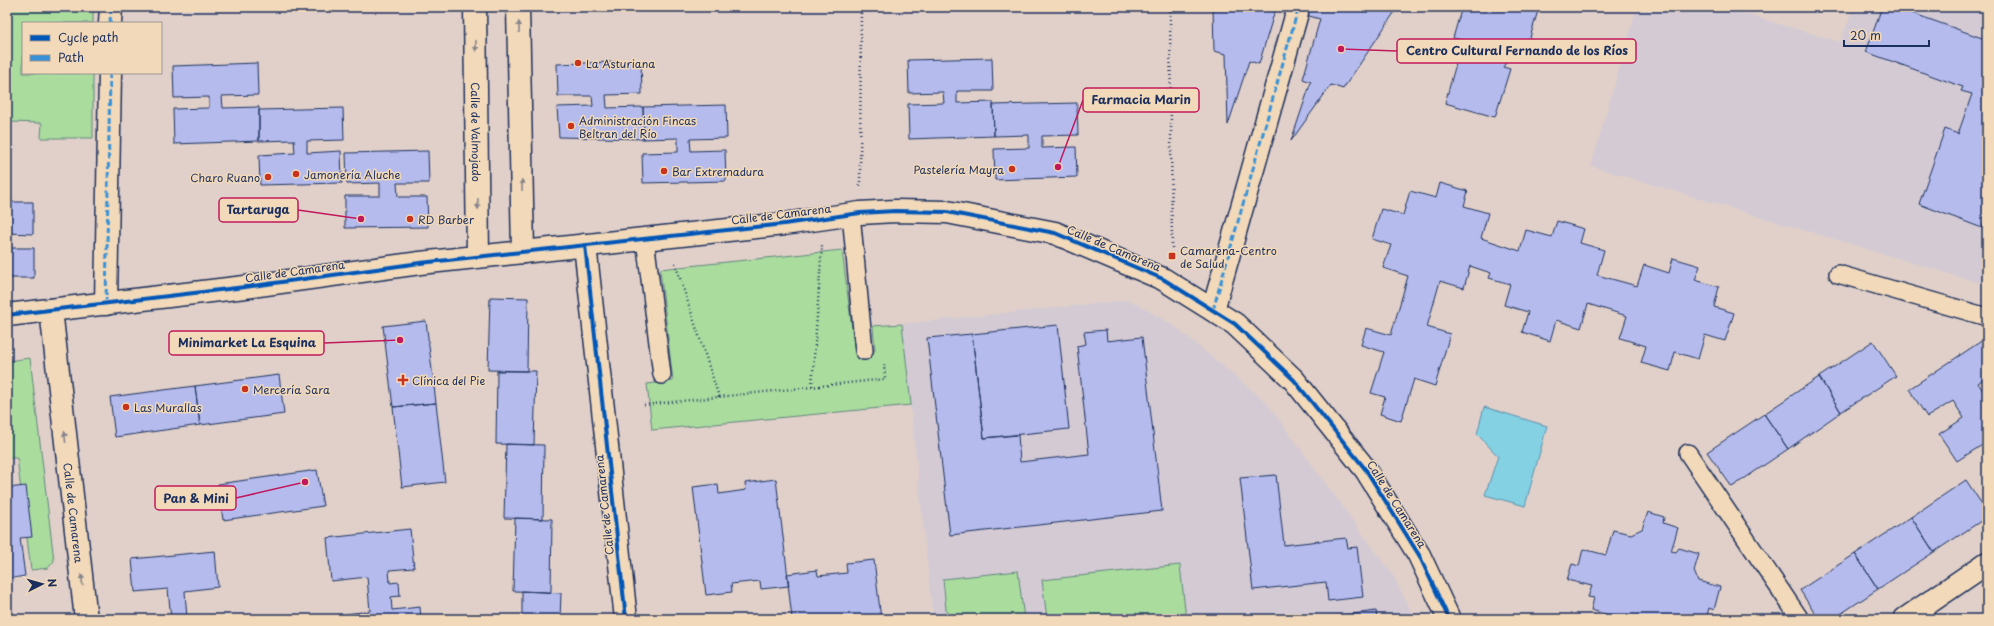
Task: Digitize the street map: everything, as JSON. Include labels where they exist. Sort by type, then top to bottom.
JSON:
[{"type":"street","points":[[110,22],[111,7]]},
{"type":"street","name":"Calle de Valmojado","points":[[475,7],[478,256]]},
{"type":"street","points":[[518,7],[522,252]]},
{"type":"street","points":[[1213,310],[1297,13]]},
{"type":"street","points":[[106,304],[110,74]]},
{"type":"street","name":"Calle de Camarena","points":[[7,315],[106,304],[478,256],[784,224],[851,214],[895,211],[947,212],[1055,233],[1163,279],[1236,324],[1294,380],[1366,470],[1419,555],[1449,619]]},
{"type":"street","name":"Calle de Camarena","points":[[585,245],[626,619]]},
{"type":"street","name":"Calle de Camarena","points":[[51,310],[86,619]]},
{"type":"street","points":[[1905,619],[1987,563]]},
{"type":"lane","points":[[851,214],[864,351]]},
{"type":"lane","points":[[646,239],[662,375]]},
{"type":"lane","points":[[1838,274],[1987,317]]},
{"type":"lane","points":[[1688,453],[1800,619]]},
{"type":"path","points":[[860,187],[861,7]]},
{"type":"path","points":[[1170,7],[1172,251]]},
{"type":"path","points":[[812,387],[822,245]]},
{"type":"path","points":[[675,263],[719,397]]},
{"type":"path","points":[[644,405],[885,378],[884,363]]},
{"type":"shaded area","points":[[1637,7],[1721,7],[1840,42],[1854,7],[1987,7],[1987,285],[1591,166]]},
{"type":"shaded area","points":[[1129,300],[1173,325],[1266,402],[1392,574],[1412,613],[1396,619],[933,619],[902,324]]},
{"type":"green space","points":[[7,7],[93,7],[93,22],[22,22],[22,74],[93,74],[93,138],[41,138],[42,123],[7,122]]},
{"type":"green space","points":[[842,250],[855,353],[875,351],[873,326],[902,324],[911,405],[652,430],[647,384],[673,381],[660,269]]},
{"type":"green space","points":[[30,358],[54,561],[48,568],[31,570],[17,458],[7,458],[7,361]]},
{"type":"green space","points":[[1180,565],[1186,619],[1047,619],[1042,580]]},
{"type":"green space","points":[[1018,571],[1024,619],[947,619],[943,579]]},
{"type":"water","points":[[1484,407],[1547,426],[1525,506],[1485,495],[1498,456],[1477,434]]},
{"type":"building","points":[[1213,7],[1276,7],[1259,64],[1249,61],[1228,125],[1226,54],[1214,51]]},
{"type":"building","points":[[1276,7],[1398,7],[1343,89],[1331,85],[1291,141],[1311,82],[1303,79],[1320,19]]},
{"type":"building","points":[[1462,7],[1539,7],[1524,58],[1507,54],[1507,61],[1503,67],[1510,69],[1495,117],[1445,103],[1459,53],[1466,55],[1471,42],[1453,38]]},
{"type":"building","points":[[1882,7],[1911,7],[1909,12],[1982,38],[1987,25],[1987,215],[1982,228],[1919,204],[1945,129],[1958,134],[1972,94],[1961,91],[1963,87],[1866,52]]},
{"type":"building","points":[[992,58],[993,91],[957,91],[957,103],[993,102],[994,136],[909,139],[908,104],[944,103],[943,92],[909,93],[908,60]]},
{"type":"building","points":[[641,61],[642,94],[606,95],[607,108],[643,107],[644,139],[559,137],[557,107],[593,106],[592,96],[558,96],[557,64]]},
{"type":"building","points":[[257,63],[258,95],[222,96],[223,108],[259,107],[259,141],[174,144],[173,109],[209,108],[209,97],[174,98],[173,66]]},
{"type":"building","points":[[1077,103],[1078,135],[1042,136],[1042,148],[1076,147],[1077,177],[995,180],[994,149],[1029,148],[1029,135],[994,136],[993,105]]},
{"type":"building","points":[[726,105],[727,138],[690,139],[691,151],[725,150],[726,181],[643,183],[642,153],[678,152],[678,138],[644,139],[643,107]]},
{"type":"building","points":[[343,108],[344,140],[307,141],[307,153],[341,151],[342,183],[260,185],[259,155],[295,153],[294,140],[259,141],[259,110]]},
{"type":"building","points":[[428,151],[429,183],[397,183],[398,197],[427,197],[428,227],[345,228],[345,196],[380,196],[380,183],[347,184],[346,153]]},
{"type":"building","points":[[1440,183],[1468,191],[1464,206],[1488,213],[1481,238],[1520,251],[1526,230],[1552,237],[1557,221],[1584,229],[1580,243],[1604,250],[1597,275],[1637,286],[1644,265],[1669,273],[1673,258],[1700,266],[1695,280],[1719,287],[1714,307],[1734,313],[1725,341],[1705,335],[1698,359],[1675,352],[1670,371],[1641,363],[1646,346],[1620,338],[1627,316],[1588,304],[1581,328],[1556,320],[1550,341],[1522,332],[1528,312],[1504,305],[1510,284],[1489,278],[1491,273],[1470,266],[1464,288],[1440,281],[1427,327],[1450,334],[1435,386],[1414,379],[1401,421],[1380,414],[1385,397],[1371,393],[1384,352],[1361,345],[1366,328],[1391,335],[1408,276],[1383,268],[1391,245],[1372,239],[1381,209],[1403,215],[1410,191],[1436,198]]},
{"type":"building","points":[[7,202],[33,202],[33,234],[7,233]]},
{"type":"building","points":[[7,248],[34,248],[34,278],[7,278]]},
{"type":"building","points":[[490,297],[528,298],[527,371],[488,370]]},
{"type":"building","points":[[426,321],[436,403],[393,407],[383,326]]},
{"type":"building","points":[[1058,325],[1069,429],[984,438],[972,334]]},
{"type":"building","points":[[1106,330],[1107,341],[1142,337],[1162,511],[950,535],[927,338],[972,334],[984,438],[1018,435],[1020,462],[1089,454],[1077,346],[1086,344],[1084,332]]},
{"type":"building","points":[[1983,340],[1987,346],[1987,377],[1978,383],[1987,397],[1987,442],[1957,461],[1939,434],[1964,418],[1953,401],[1927,417],[1909,389]]},
{"type":"building","points":[[1873,341],[1896,376],[1841,412],[1819,377]]},
{"type":"building","points":[[497,371],[536,371],[534,445],[496,444]]},
{"type":"building","points":[[279,375],[284,414],[200,425],[195,386]]},
{"type":"building","points":[[1819,377],[1841,412],[1788,449],[1764,414]]},
{"type":"building","points":[[195,386],[200,425],[115,437],[110,397]]},
{"type":"building","points":[[436,403],[445,482],[402,487],[393,407]]},
{"type":"building","points":[[1764,414],[1788,449],[1732,487],[1707,452]]},
{"type":"building","points":[[506,444],[544,445],[543,519],[504,518]]},
{"type":"building","points":[[317,470],[323,506],[223,520],[218,484]]},
{"type":"building","points":[[1276,475],[1284,545],[1346,538],[1348,548],[1357,547],[1363,597],[1328,601],[1326,582],[1253,590],[1240,478]]},
{"type":"building","points":[[776,479],[789,586],[761,589],[760,581],[731,584],[732,592],[706,595],[693,487],[718,484],[719,494],[746,490],[745,483]]},
{"type":"building","points":[[1966,480],[1987,512],[1987,517],[1934,552],[1911,517]]},
{"type":"building","points":[[26,486],[32,537],[20,538],[25,576],[7,579],[7,488]]},
{"type":"building","points":[[1648,512],[1664,517],[1663,523],[1678,528],[1671,551],[1676,552],[1679,548],[1699,554],[1694,571],[1698,581],[1720,587],[1714,610],[1709,608],[1706,619],[1692,619],[1679,616],[1678,619],[1616,619],[1616,617],[1591,610],[1594,598],[1588,597],[1592,586],[1567,580],[1572,564],[1579,566],[1583,549],[1606,555],[1613,530],[1631,534],[1642,529]]},
{"type":"building","points":[[1911,517],[1934,552],[1878,589],[1855,554]]},
{"type":"building","points":[[515,518],[552,519],[551,592],[513,591]]},
{"type":"building","points":[[410,529],[414,568],[389,570],[390,583],[399,582],[400,596],[391,597],[392,610],[420,607],[421,619],[338,619],[337,615],[370,611],[367,577],[331,581],[327,538]]},
{"type":"building","points":[[215,551],[218,587],[185,591],[187,619],[171,619],[168,589],[135,592],[132,559]]},
{"type":"building","points":[[1855,554],[1878,589],[1833,619],[1818,619],[1800,590]]},
{"type":"building","points":[[874,560],[881,619],[792,619],[787,574],[817,570],[818,576],[847,573],[846,563]]},
{"type":"building","points":[[522,591],[561,593],[560,619],[522,619]]},
{"type":"building","points":[[1376,611],[1377,619],[1329,619],[1329,617]]},
{"type":"marked path","points":[[110,22],[111,7]]},
{"type":"marked path","points":[[1213,310],[1297,13]]},
{"type":"marked path","points":[[106,304],[110,74]]},
{"type":"cycle path","points":[[7,315],[245,287],[420,263],[784,224],[860,213],[895,211],[947,212],[1055,233],[1163,279],[1235,324],[1294,380],[1366,470],[1419,555],[1449,619]]},
{"type":"cycle path","points":[[585,245],[626,619]]},
{"type":"place","name":"Centro Cultural Fernando de los Ríos","points":[[1341,49]]},
{"type":"place","name":"La Asturiana","points":[[578,63]]},
{"type":"place","name":"Administración Fincas Beltran del Río","points":[[571,126]]},
{"type":"place","name":"Farmacia Marin","points":[[1058,167]]},
{"type":"place","name":"Pastelería Mayra","points":[[1012,169]]},
{"type":"place","name":"Bar Extremadura","points":[[664,171]]},
{"type":"place","name":"Jamonería Aluche","points":[[296,174]]},
{"type":"place","name":"Charo Ruano","points":[[268,177]]},
{"type":"place","name":"Tartaruga","points":[[361,219]]},
{"type":"place","name":"RD Barber","points":[[410,219]]},
{"type":"place","name":"Camarena-Centro de Salud","points":[[1172,256]]},
{"type":"place","name":"Minimarket La Esquina","points":[[400,340]]},
{"type":"place","name":"Clínica del Pie","points":[[403,380]]},
{"type":"place","name":"Mercería Sara","points":[[245,389]]},
{"type":"place","name":"Las Murallas","points":[[126,407]]},
{"type":"place","name":"Pan & Mini","points":[[305,482]]}]
